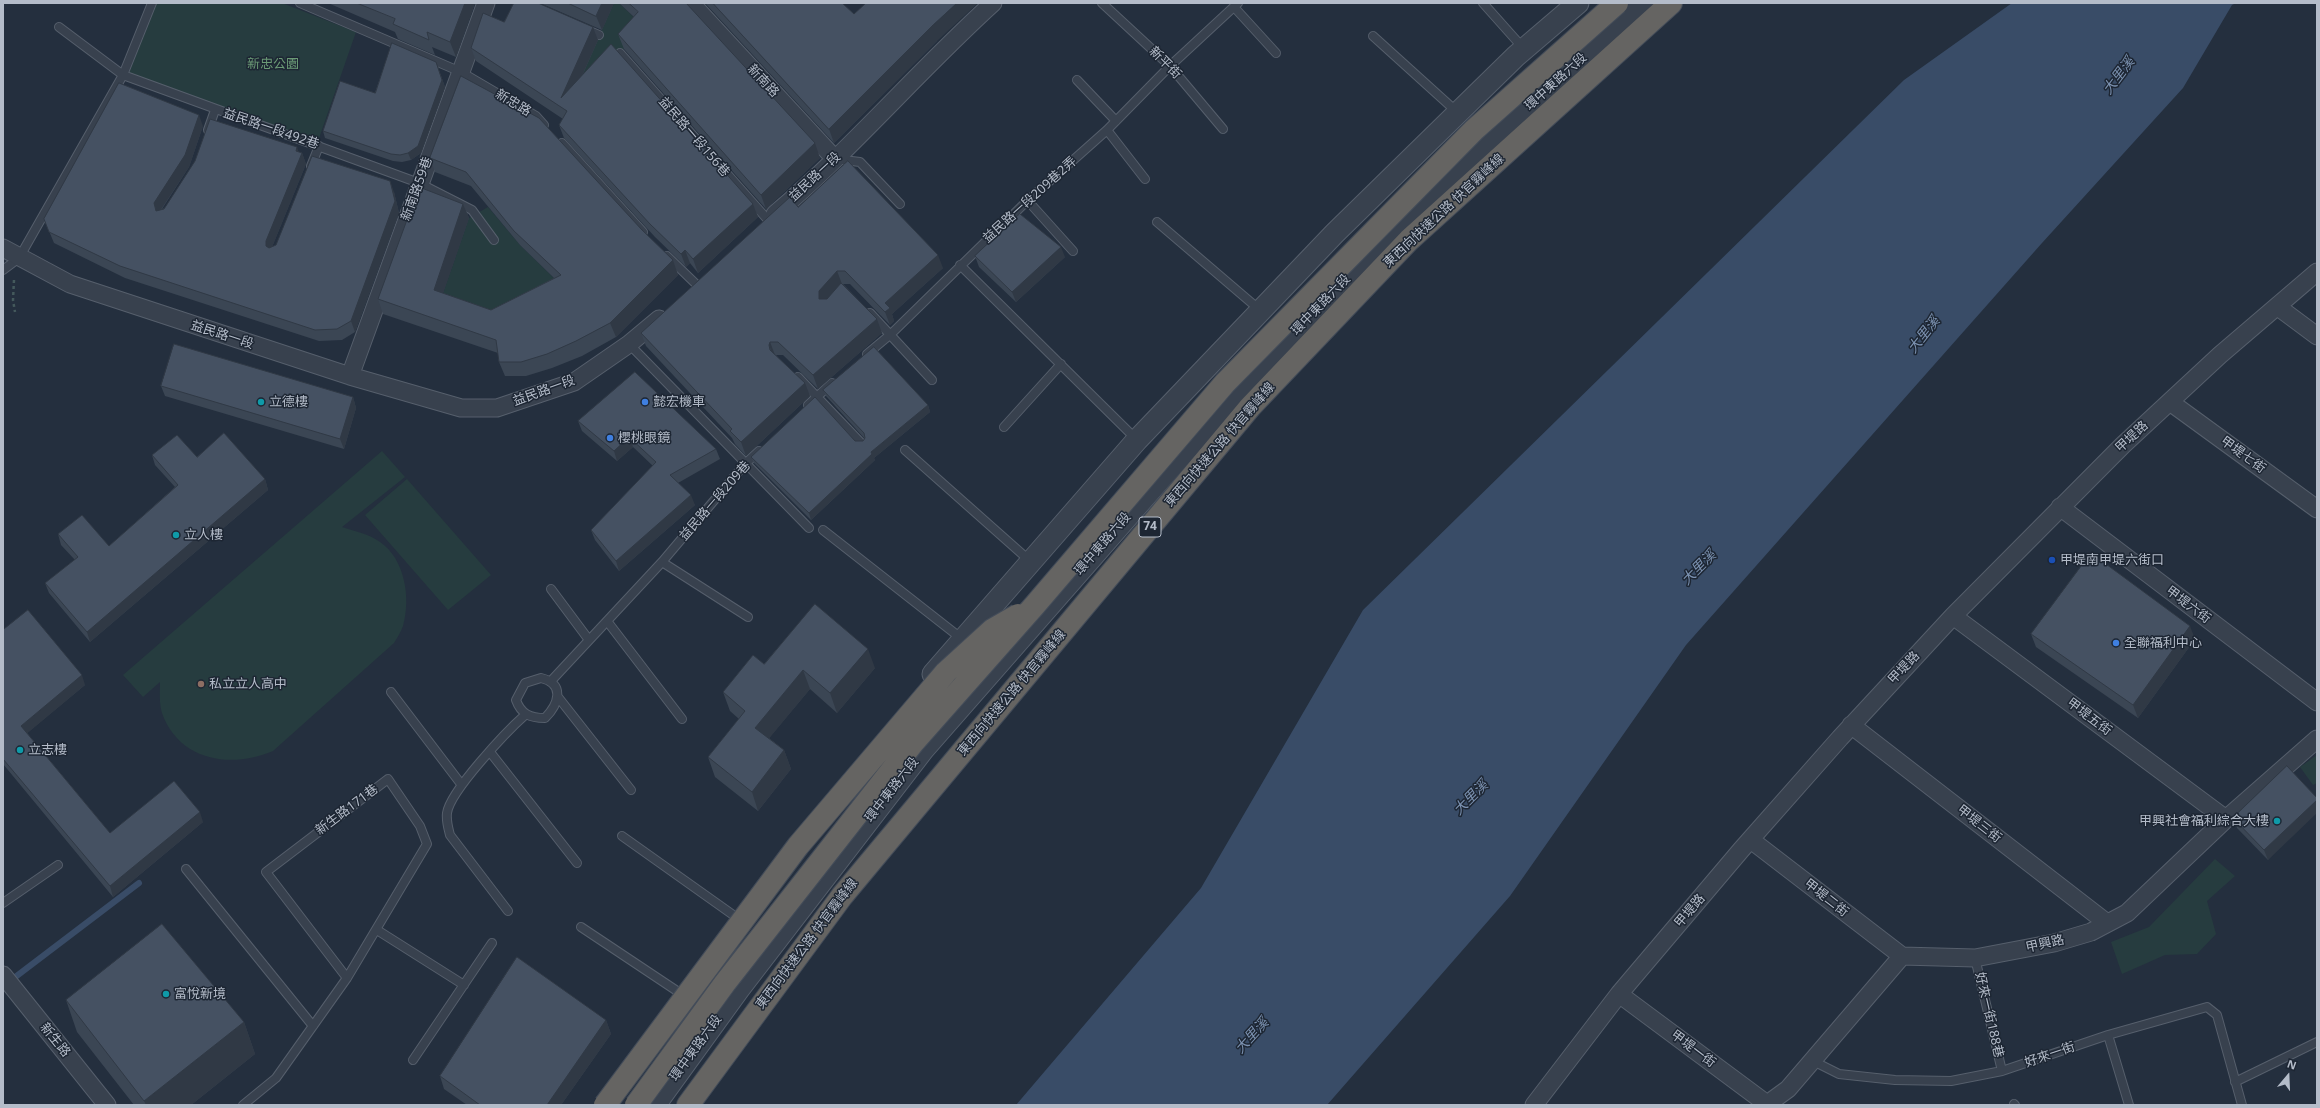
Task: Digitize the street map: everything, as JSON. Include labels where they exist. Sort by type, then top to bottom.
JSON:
[{"type":"highway","points":[[636,1105],[725,983],[913,743],[1035,605],[1225,383],[1474,130],[1617,3]]},
{"type":"highway","name":"東西向快速公路 快官霧峰線","points":[[688,1105],[842,896],[1250,407],[1409,240],[1671,3]]},
{"type":"highway","points":[[605,1105],[798,846],[946,672],[992,630],[1035,605]]},
{"type":"street","name":"新南路59巷","points":[[350,376],[419,183],[486,3]]},
{"type":"street","name":"新南路","points":[[691,3],[835,158]]},
{"type":"street","name":"益民路一段","points":[[762,226],[835,158],[944,48],[993,3]]},
{"type":"street","points":[[593,1105],[677,991],[736,918],[814,816],[962,639],[1137,440],[1335,233],[1524,49],[1578,3]]},
{"type":"street","name":"環中東路六段","points":[[655,1105],[739,989],[923,750],[1235,394],[1402,223],[1644,3]]},
{"type":"street","name":"益民路一段","points":[[3,248],[19,258],[70,284],[350,376],[461,408],[498,408],[574,382],[629,344],[669,310]]},
{"type":"street","name":"甲堤路","points":[[1534,1105],[1619,994],[1851,726],[1953,616],[2123,445],[2220,355],[2278,307],[2317,272]]},
{"type":"street","points":[[692,291],[711,274]]},
{"type":"street","points":[[2278,307],[2317,336]]},
{"type":"street","name":"甲堤七街","points":[[2170,402],[2317,508]]},
{"type":"street","name":"甲堤六街","points":[[2060,507],[2317,702]]},
{"type":"street","name":"甲堤五街","points":[[1953,616],[2226,819]]},
{"type":"street","name":"甲堤三街","points":[[1851,726],[2107,923]]},
{"type":"street","name":"甲興路","points":[[1902,956],[1976,958],[2054,943],[2091,932],[2127,913],[2226,819],[2317,738]]},
{"type":"street","points":[[814,816],[851,843]]},
{"type":"street","name":"甲堤二街","points":[[1751,840],[1902,956]]},
{"type":"street","points":[[1767,1104],[1788,1088],[1902,956]]},
{"type":"street","name":"新生路","points":[[7,980],[107,1105]]},
{"type":"street","name":"甲堤一街","points":[[1619,994],[1767,1104]]},
{"type":"lane","points":[[3,270],[19,258],[123,74],[152,3]]},
{"type":"lane","name":"新忠路","points":[[300,3],[461,72],[536,116],[651,241]]},
{"type":"lane","name":"新平街","points":[[1102,3],[1170,66],[1223,129]]},
{"type":"lane","points":[[1483,3],[1524,49]]},
{"type":"lane","points":[[1236,5],[1276,53]]},
{"type":"lane","name":"益民路一段209巷2弄","points":[[892,334],[960,265],[1028,201],[1116,122],[1170,66],[1236,5]]},
{"type":"lane","points":[[579,26],[599,35]]},
{"type":"lane","name":"益民路一段492巷","points":[[59,27],[123,74],[215,110],[419,183],[472,210],[494,240]]},
{"type":"lane","points":[[1373,36],[1458,113]]},
{"type":"lane","name":"益民路一段156巷","points":[[620,53],[762,226]]},
{"type":"lane","points":[[1077,80],[1116,122]]},
{"type":"lane","points":[[204,139],[215,110]]},
{"type":"lane","points":[[1107,130],[1145,179]]},
{"type":"lane","points":[[307,175],[319,146]]},
{"type":"lane","points":[[835,158],[860,162],[900,204]]},
{"type":"lane","points":[[1028,201],[1073,251]]},
{"type":"lane","points":[[1157,222],[1261,311]]},
{"type":"lane","points":[[661,251],[692,291]]},
{"type":"lane","points":[[960,265],[1137,440]]},
{"type":"lane","points":[[866,308],[892,334],[932,380]]},
{"type":"lane","points":[[858,362],[892,334]]},
{"type":"lane","points":[[629,344],[809,528]]},
{"type":"lane","points":[[1004,428],[1061,364]]},
{"type":"lane","points":[[790,369],[818,396],[862,444]]},
{"type":"lane","points":[[801,411],[840,376]]},
{"type":"lane","name":"益民路一段209巷","points":[[551,681],[662,562],[746,464],[768,443]]},
{"type":"lane","points":[[905,450],[1030,561]]},
{"type":"lane","points":[[823,530],[962,639]]},
{"type":"lane","points":[[662,562],[748,617]]},
{"type":"lane","points":[[551,589],[589,640]]},
{"type":"lane","points":[[607,621],[682,719]]},
{"type":"lane","points":[[558,697],[555,706],[544,718],[525,715],[519,709],[516,700],[525,683],[541,678],[551,681],[556,687],[558,697],[632,790]]},
{"type":"lane","points":[[391,692],[461,784]]},
{"type":"lane","points":[[508,911],[450,835],[447,823],[447,812],[461,784],[490,752],[505,732],[525,715]]},
{"type":"lane","points":[[490,752],[577,863]]},
{"type":"lane","name":"新生路171巷","points":[[243,1105],[276,1078],[347,978],[427,844],[420,826],[388,779],[266,872],[347,978]]},
{"type":"lane","points":[[622,836],[736,918]]},
{"type":"lane","points":[[3,903],[58,865]]},
{"type":"lane","points":[[186,869],[313,1026]]},
{"type":"lane","points":[[581,927],[677,991]]},
{"type":"lane","points":[[377,930],[464,985]]},
{"type":"lane","points":[[413,1060],[492,943]]},
{"type":"lane","name":"好來一街188巷","points":[[1976,958],[2002,1071]]},
{"type":"lane","name":"好來一街","points":[[1811,1060],[1839,1074],[1895,1080],[1951,1081],[2002,1071],[2108,1035],[2207,1007],[2217,1015],[2242,1105]]},
{"type":"lane","points":[[2108,1035],[2129,1105]]},
{"type":"lane","points":[[2235,1082],[2317,1042]]},
{"type":"path","points":[[15,312],[13,300],[14,270],[19,258]]},
{"type":"green space","name":"新忠公園","points":[[157,3],[282,3],[356,32],[317,144],[128,75]]},
{"type":"green space","points":[[614,3],[619,3],[644,27],[594,81],[583,72]]},
{"type":"green space","points":[[488,207],[520,245],[566,290],[496,324],[439,305],[469,218]]},
{"type":"green space","points":[[382,451],[405,477],[342,527],[376,539],[388,549],[395,558],[400,569],[404,580],[406,603],[402,628],[394,643],[273,751],[257,757],[224,760],[208,757],[194,751],[181,742],[170,729],[162,713],[160,701],[160,682],[143,697],[123,675]]},
{"type":"green space","points":[[407,479],[491,575],[448,610],[365,515]]},
{"type":"green space","points":[[2317,755],[2317,783],[2313,785],[2300,767]]},
{"type":"green space","points":[[2215,859],[2235,876],[2207,901],[2216,934],[2197,954],[2165,955],[2122,974],[2111,942],[2149,927]]},
{"type":"water","name":"大里溪","points":[[2012,3],[2236,3],[2232,5],[2183,88],[2042,243],[1686,645],[1510,896],[1327,1105],[1016,1105],[1201,888],[1363,610],[1904,80]]},
{"type":"building","points":[[357,3],[465,3],[450,42],[427,32],[429,40],[393,24],[395,19]]},
{"type":"building","points":[[514,3],[538,3],[593,27],[561,98],[611,44],[753,204],[693,259],[685,250],[681,254],[650,224],[559,125],[567,111],[471,48],[483,13],[504,22]]},
{"type":"building","points":[[568,3],[602,3],[596,16]]},
{"type":"building","points":[[629,3],[686,3],[815,143],[761,195],[618,34],[638,12]]},
{"type":"building","points":[[713,3],[842,3],[854,14],[866,3],[957,3],[829,129]]},
{"type":"building","points":[[392,43],[436,62],[442,80],[418,146],[408,153],[400,155],[391,154],[323,131],[340,81],[375,93]]},
{"type":"building","points":[[461,76],[539,118],[642,230],[673,260],[610,323],[547,354],[521,362],[499,362],[496,340],[378,299],[419,187],[463,204],[434,290],[491,310],[561,275],[514,231],[466,172],[430,158]]},
{"type":"building","points":[[119,83],[199,115],[185,155],[154,203],[156,211],[164,209],[195,161],[210,119],[297,147],[296,151],[302,153],[266,241],[266,246],[269,248],[276,245],[312,156],[390,181],[395,201],[351,321],[337,329],[315,330],[120,266],[49,232],[44,219]]},
{"type":"building","points":[[848,161],[938,255],[885,303],[890,308],[885,312],[845,271],[837,271],[819,291],[819,299],[827,299],[841,283],[877,319],[813,375],[778,342],[770,342],[770,350],[805,383],[741,442],[730,431],[732,429],[641,333],[790,197],[798,207]]},
{"type":"building","points":[[1020,214],[1061,247],[1012,292],[975,256]]},
{"type":"building","name":"立德樓","points":[[174,344],[353,397],[340,439],[161,386]]},
{"type":"building","points":[[874,347],[928,405],[871,452],[872,454],[809,513],[751,457],[815,397],[855,441],[863,441],[865,438],[864,433],[823,390]]},
{"type":"building","points":[[635,372],[716,449],[670,475],[691,495],[616,561],[591,530],[656,462],[629,437],[614,451],[578,421]]},
{"type":"building","name":"立人樓","points":[[224,433],[265,479],[87,632],[45,583],[78,557],[58,534],[82,515],[109,546],[178,485],[152,455],[177,435],[197,457]]},
{"type":"building","name":"全聯福利中心","points":[[2091,553],[2190,626],[2133,705],[2031,634]]},
{"type":"building","points":[[815,604],[868,649],[830,693],[803,670],[755,728],[784,750],[752,792],[708,757],[745,711],[723,692],[753,655],[764,664]]},
{"type":"building","name":"立志樓","points":[[28,610],[82,675],[21,726],[110,833],[174,781],[200,812],[110,886],[3,759],[3,630]]},
{"type":"building","name":"甲興社會福利綜合大樓","points":[[2287,766],[2317,798],[2317,800],[2264,850],[2233,818]]},
{"type":"building","name":"富悅新境","points":[[162,924],[244,1022],[144,1101],[66,1000]]},
{"type":"building","points":[[517,957],[606,1020],[547,1105],[480,1105],[440,1076]]},
{"type":"waterway","points":[[10,981],[139,883]]},
{"type":"place","name":"立德樓","points":[[261,402]]},
{"type":"place","name":"懿宏機車","points":[[645,402]]},
{"type":"place","name":"櫻桃眼鏡","points":[[610,438]]},
{"type":"place","name":"立人樓","points":[[176,535]]},
{"type":"place","name":"甲堤南甲堤六街口","points":[[2052,560]]},
{"type":"place","name":"全聯福利中心","points":[[2116,643]]},
{"type":"place","name":"私立立人高中","points":[[201,684]]},
{"type":"place","name":"立志樓","points":[[20,750]]},
{"type":"place","name":"甲興社會福利綜合大樓","points":[[2277,821]]},
{"type":"place","name":"富悅新境","points":[[166,994]]}]
